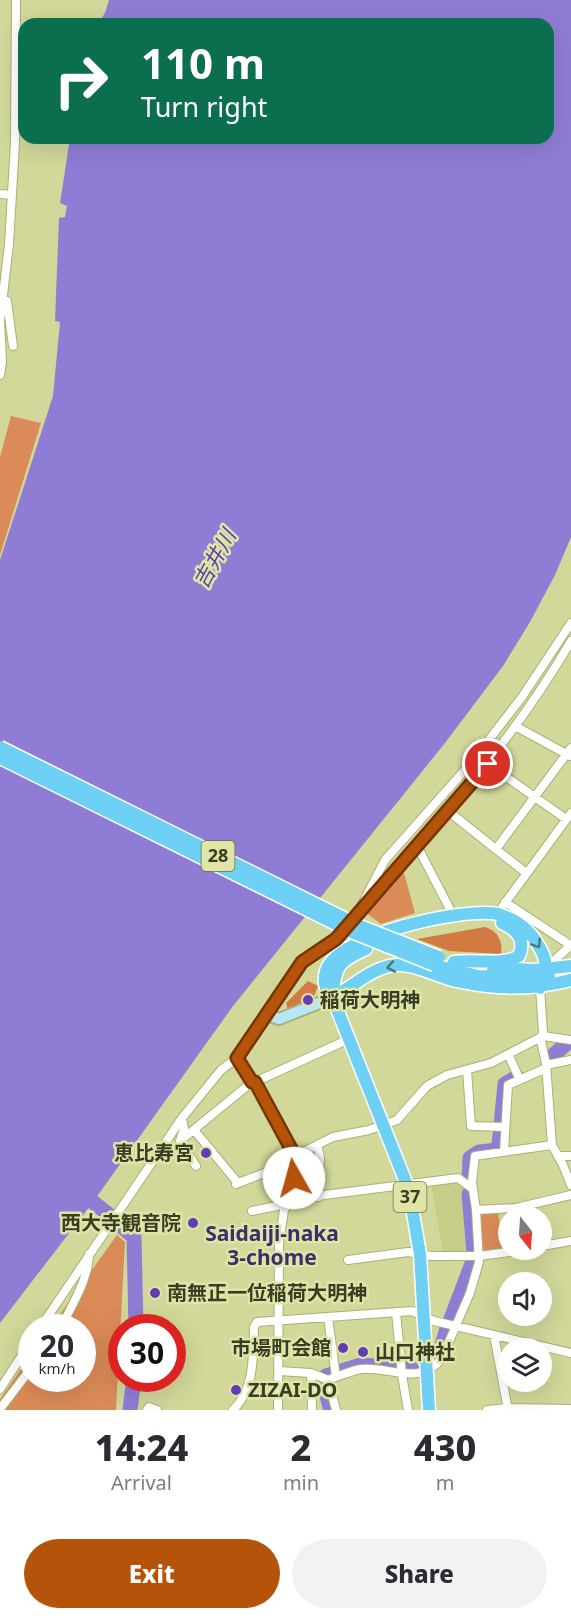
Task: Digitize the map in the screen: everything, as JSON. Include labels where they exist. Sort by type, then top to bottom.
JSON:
[{"type":"main road","name":"28","points":[[0,747],[360,926],[437,961],[492,968],[542,978],[571,966]]},
{"type":"main road","name":"28","points":[[0,758],[332,923],[478,975],[542,978],[571,974]]},
{"type":"main road","name":"37","points":[[429,1410],[420,1254],[407,1184],[332,998],[324,988],[324,980],[329,963],[339,952],[397,929],[453,915],[497,914],[517,922],[531,934],[543,954],[542,978]]},
{"type":"main road","points":[[332,998],[335,970],[342,962],[394,937],[454,922],[481,920],[506,925],[520,937],[523,946],[519,956],[512,960],[500,962],[474,959],[454,962]]},
{"type":"main road","points":[[332,998],[369,974],[398,965],[472,984],[503,988],[542,978],[571,980]]},
{"type":"street","points":[[0,375],[2,362],[0,322],[5,290],[15,143],[16,0]]},
{"type":"street","points":[[0,194],[12,195]]},
{"type":"street","points":[[5,290],[13,346]]},
{"type":"street","points":[[357,914],[385,860],[471,763],[522,698],[571,623]]},
{"type":"street","points":[[49,1314],[182,1118],[221,1070],[237,1058],[302,962],[336,939],[488,764],[546,685],[569,650],[571,641]]},
{"type":"street","points":[[496,849],[570,753],[517,727]]},
{"type":"street","points":[[488,764],[536,798],[568,816],[497,914]]},
{"type":"street","points":[[448,811],[526,873]]},
{"type":"street","points":[[417,846],[453,915]]},
{"type":"street","points":[[505,902],[571,945],[542,978],[543,1036],[541,1041],[552,1145],[571,1185]]},
{"type":"street","points":[[267,1015],[279,1019],[332,998]]},
{"type":"street","points":[[194,1130],[237,1184],[287,1164],[295,1156],[342,1134],[397,1120],[437,1079],[509,1056],[543,1036],[571,1040]]},
{"type":"street","points":[[180,1141],[253,1082],[349,1039]]},
{"type":"street","points":[[509,1056],[519,1080]]},
{"type":"street","points":[[237,1058],[295,1156],[293,1199],[284,1210],[281,1221],[278,1410]]},
{"type":"street","points":[[504,1152],[507,1088],[545,1067],[571,1060]]},
{"type":"street","points":[[467,1070],[471,1126],[505,1127]]},
{"type":"street","points":[[180,1141],[184,1130],[182,1118]]},
{"type":"street","points":[[180,1141],[196,1166]]},
{"type":"street","points":[[317,1145],[320,1157],[318,1197]]},
{"type":"street","points":[[279,1371],[331,1376],[361,1369],[427,1370],[442,1358],[473,1284],[479,1256],[476,1209],[472,1189],[476,1156],[552,1145]]},
{"type":"street","points":[[558,1156],[571,1156]]},
{"type":"street","points":[[252,1210],[281,1206],[293,1199],[458,1178],[472,1189]]},
{"type":"street","points":[[476,1209],[509,1209],[571,1196]]},
{"type":"street","points":[[552,1244],[571,1241]]},
{"type":"street","points":[[68,1314],[89,1269],[89,1252]]},
{"type":"street","points":[[348,1260],[408,1252],[479,1256],[498,1253]]},
{"type":"street","points":[[233,1410],[242,1402],[252,1375],[254,1327],[257,1322],[412,1311],[424,1317],[571,1353]]},
{"type":"street","points":[[396,1312],[401,1371],[408,1410]]},
{"type":"street","points":[[328,1317],[331,1376],[336,1410]]},
{"type":"street","points":[[494,1335],[507,1409]]},
{"type":"street","points":[[0,1389],[18,1362]]},
{"type":"street","points":[[311,1373],[312,1410]]},
{"type":"street","points":[[0,1408],[18,1385]]},
{"type":"street","points":[[147,1410],[149,1407],[157,1410]]},
{"type":"street","points":[[487,1410],[571,1409]]},
{"type":"shaded area","points":[[11,416],[41,423],[0,555],[0,457]]},
{"type":"shaded area","points":[[400,870],[404,873],[415,913],[381,924],[365,912]]},
{"type":"shaded area","points":[[485,927],[499,937],[501,954],[449,951],[417,939]]},
{"type":"shaded area","points":[[308,981],[318,986],[312,1001],[288,1010],[286,1003]]},
{"type":"shaded area","points":[[457,1181],[466,1189],[471,1251],[443,1253],[431,1183]]},
{"type":"shaded area","points":[[479,1212],[498,1212],[498,1251],[482,1253]]},
{"type":"shaded area","points":[[117,1235],[125,1242],[121,1314],[108,1314],[108,1392],[117,1392],[116,1410],[0,1410],[0,1399],[18,1373],[18,1392],[96,1392],[96,1314],[60,1314]]},
{"type":"water","name":"吉井川","points":[[109,0],[571,0],[571,537],[555,575],[503,666],[445,743],[233,1006],[93,1202],[0,1323],[0,560],[53,396],[60,322],[55,321],[59,218],[65,217],[67,206],[60,203],[69,144],[554,144],[554,18],[102,18]]},
{"type":"waterway","points":[[548,1060],[567,1043]]},
{"type":"waterway","points":[[501,1125],[505,1084],[517,1077]]},
{"type":"waterway","points":[[469,1180],[470,1158],[479,1152],[498,1150],[501,1129]]},
{"type":"waterway","points":[[469,1194],[474,1252]]},
{"type":"waterway","points":[[93,1202],[108,1214]]},
{"type":"waterway","points":[[120,1225],[134,1237],[136,1314]]},
{"type":"waterway","points":[[451,1319],[473,1261]]},
{"type":"waterway","points":[[440,1353],[447,1328]]},
{"type":"waterway","points":[[331,1410],[323,1382],[326,1376],[361,1365],[412,1369]]},
{"type":"waterway","points":[[130,1410],[132,1392]]},
{"type":"place","name":"稲荷大明神","points":[[308,1000]]},
{"type":"place","name":"恵比寿宮","points":[[206,1153]]},
{"type":"place","name":"西大寺観音院","points":[[193,1223]]},
{"type":"place","name":"南無正一位稲荷大明神","points":[[155,1293]]},
{"type":"place","name":"市場町会館","points":[[343,1348]]},
{"type":"place","name":"山口神社","points":[[363,1352]]},
{"type":"place","name":"ZIZAI‐DO","points":[[236,1390]]},
{"type":"district","name":"Saidaiji-naka 3-chome","points":[[272,1246]]},
{"type":"route","points":[[294,1178],[295,1156],[255,1082],[252,1082],[237,1058],[267,1015],[290,975],[313,953],[336,939],[488,764]]}]
